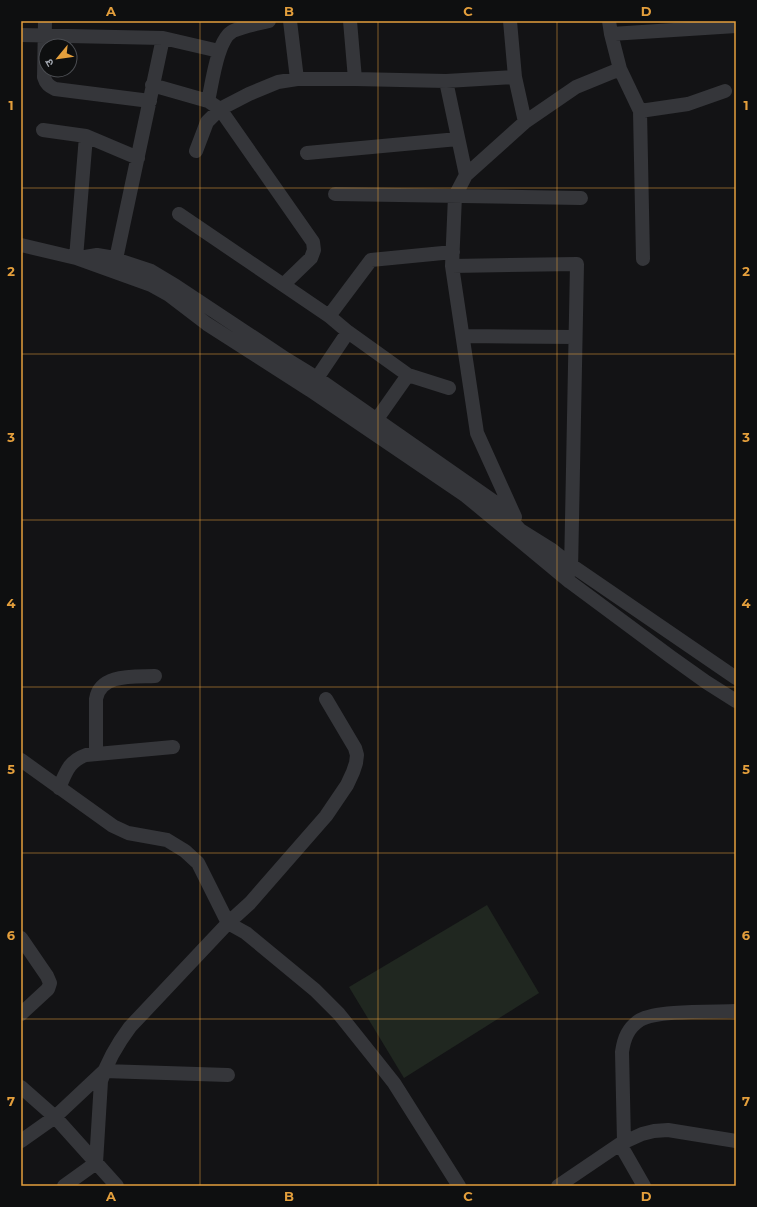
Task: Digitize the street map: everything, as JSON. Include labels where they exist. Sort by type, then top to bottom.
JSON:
[{"type":"street","points":[[208,101],[221,47],[231,32],[269,21]]},
{"type":"street","points":[[290,21],[297,79]]},
{"type":"street","points":[[350,21],[355,78]]},
{"type":"street","points":[[510,21],[515,77],[525,122]]},
{"type":"street","points":[[643,260],[640,111],[620,69],[610,27],[735,26]]},
{"type":"street","points":[[21,35],[45,28],[163,38],[221,47]]},
{"type":"street","points":[[45,28],[44,77],[49,86],[55,89],[150,101]]},
{"type":"street","points":[[116,259],[163,38]]},
{"type":"street","points":[[518,534],[477,432],[452,266],[455,196],[466,175],[525,122],[576,87],[620,69]]},
{"type":"street","points":[[196,151],[207,122],[220,109],[278,82],[297,79],[355,78],[446,81],[515,77]]},
{"type":"street","points":[[446,81],[466,175]]},
{"type":"street","points":[[152,85],[208,101],[220,109],[313,242],[314,250],[310,258],[283,285]]},
{"type":"street","points":[[640,111],[688,104],[725,91]]},
{"type":"street","points":[[42,130],[86,136],[138,158]]},
{"type":"street","points":[[76,258],[86,136]]},
{"type":"street","points":[[307,153],[458,139]]},
{"type":"street","points":[[335,194],[581,198]]},
{"type":"street","points":[[179,214],[329,316],[348,332],[408,375],[449,388]]},
{"type":"street","points":[[21,245],[76,258],[154,280]]},
{"type":"street","points":[[329,316],[371,260],[453,252]]},
{"type":"street","points":[[76,258],[97,255],[116,259],[151,271],[154,280],[169,295],[207,324],[377,419],[496,503],[518,534],[552,550],[571,565],[736,678]]},
{"type":"street","points":[[452,266],[577,264],[570,582]]},
{"type":"street","points":[[313,384],[348,332]]},
{"type":"street","points":[[462,336],[575,337]]},
{"type":"street","points":[[377,419],[408,375]]},
{"type":"street","points":[[313,384],[518,534],[570,582],[677,662],[736,701]]},
{"type":"street","points":[[96,754],[97,693],[104,684],[112,680],[155,676]]},
{"type":"street","points":[[96,1163],[101,1081],[104,1071],[122,1038],[130,1027],[228,923],[250,903],[326,816],[347,785],[356,763],[357,754],[355,748],[326,699]]},
{"type":"street","points":[[59,788],[68,769],[75,760],[86,755],[173,747]]},
{"type":"street","points":[[21,760],[113,826],[128,833],[167,840],[185,851],[198,863],[228,923],[246,933],[315,990],[339,1014],[394,1083],[459,1186]]},
{"type":"street","points":[[21,938],[47,976],[50,983],[48,989],[21,1014]]},
{"type":"street","points":[[644,1186],[622,1143],[622,1052],[624,1038],[640,1020],[662,1014],[736,1011]]},
{"type":"street","points":[[21,1141],[55,1117],[104,1071],[228,1075]]},
{"type":"street","points":[[21,1087],[55,1117],[117,1186]]},
{"type":"street","points":[[558,1186],[622,1143],[642,1134],[668,1130],[736,1141]]},
{"type":"street","points":[[64,1186],[96,1163]]},
{"type":"shaded area","points":[[487,905],[539,993],[404,1078],[349,987]]}]
